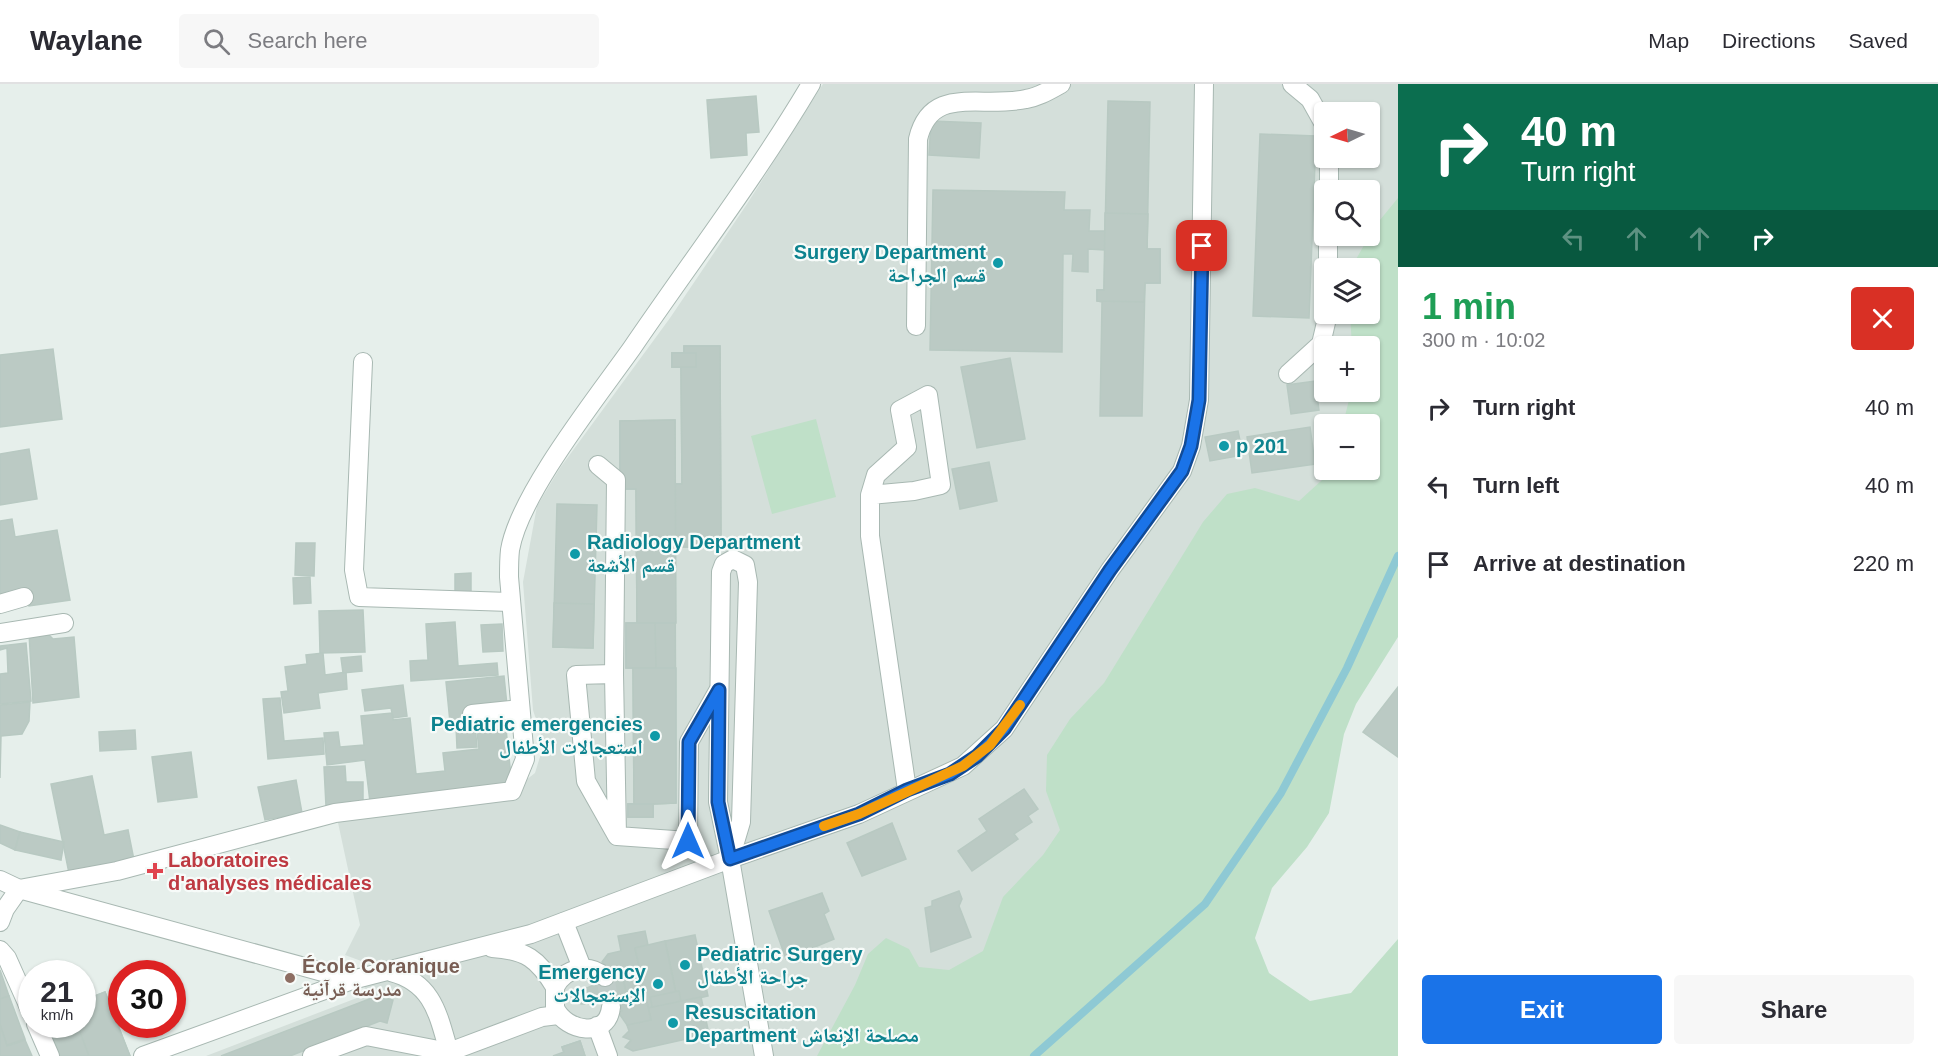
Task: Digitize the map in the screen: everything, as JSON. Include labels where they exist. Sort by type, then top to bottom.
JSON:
[{"type":"street","points":[[0,922],[5,909],[19,889],[117,871],[335,813],[512,791],[525,759],[510,602],[510,549],[530,500],[598,395],[771,151],[811,84]]},
{"type":"street","points":[[916,326],[918,139],[930,109],[946,98],[1026,99],[1061,84]]},
{"type":"street","points":[[143,1056],[352,980],[391,972],[531,934],[730,859],[859,814],[963,766],[1004,729],[1110,570],[1182,471],[1193,437],[1199,400],[1204,84]]},
{"type":"street","points":[[1292,84],[1310,99],[1314,106]]},
{"type":"street","points":[[1288,374],[1321,344],[1326,324]]},
{"type":"street","points":[[363,362],[354,570],[359,597],[510,602]]},
{"type":"street","points":[[870,495],[914,491],[940,485],[928,394],[900,410],[907,447],[876,475],[870,495],[870,536],[907,790]]},
{"type":"street","points":[[598,465],[616,480],[614,674],[617,836]]},
{"type":"street","points":[[730,859],[739,833],[742,810],[748,582],[747,568],[736,559],[727,561],[721,570],[718,802],[764,1056]]},
{"type":"street","points":[[0,604],[24,597]]},
{"type":"street","points":[[0,633],[64,623]]},
{"type":"street","points":[[614,674],[576,675],[586,781],[617,836]]},
{"type":"street","points":[[617,836],[688,841],[689,742],[719,690]]},
{"type":"street","points":[[472,714],[520,709]]},
{"type":"street","points":[[0,880],[19,889],[352,980]]},
{"type":"street","points":[[564,922],[582,968]]},
{"type":"street","points":[[472,950],[493,948],[523,954],[541,964],[555,987]]},
{"type":"street","points":[[0,950],[7,958],[18,983]]},
{"type":"street","points":[[604,977],[595,970],[582,968],[563,976],[555,987],[553,1001],[558,1015],[574,1028],[597,1026],[610,1014],[611,1007]]},
{"type":"street","points":[[391,972],[414,980],[430,997],[449,1052]]},
{"type":"street","points":[[312,1056],[366,1036],[449,1052],[542,1017],[558,1015]]},
{"type":"street","points":[[597,1026],[608,1056]]},
{"type":"street","points":[[42,1038],[50,1056]]},
{"type":"shaded area","points":[[823,84],[1398,84],[1398,464],[918,1056],[206,1056],[362,996],[372,965],[345,955],[360,925],[337,818],[507,795],[535,773],[544,744],[533,710],[523,582],[537,506],[560,468],[670,318],[747,204]]},
{"type":"green space","points":[[1398,198],[1398,637],[1356,704],[1344,734],[1329,813],[1307,847],[1272,888],[1255,938],[1269,973],[1310,1001],[1351,993],[1398,939],[1398,1056],[817,1056],[855,985],[868,954],[886,938],[909,949],[919,967],[949,970],[983,951],[1003,897],[1043,855],[1060,830],[1046,791],[1047,755],[1070,719],[1104,683],[1203,522],[1227,494],[1255,488],[1299,501],[1322,480],[1380,480],[1380,414],[1346,414],[1348,402],[1380,402],[1380,336],[1351,336],[1351,324],[1380,324],[1380,258],[1357,258],[1364,246],[1380,246],[1380,220]]},
{"type":"green space","points":[[816,419],[836,497],[772,514],[751,436]]},
{"type":"building","points":[[756,96],[759,132],[746,133],[747,155],[711,158],[707,100]]},
{"type":"building","name":"Surgery Department قسم الجراحة","points":[[1108,101],[1150,102],[1147,249],[1160,249],[1160,283],[1145,283],[1142,416],[1100,416],[1102,302],[1097,301],[1097,290],[1104,290],[1105,250],[1088,249],[1088,272],[1072,271],[1073,254],[1063,254],[1062,352],[930,350],[933,190],[1065,192],[1064,210],[1090,210],[1089,231],[1105,231]]},
{"type":"building","points":[[931,121],[981,123],[979,158],[929,155]]},
{"type":"building","points":[[1260,134],[1314,136],[1309,318],[1253,316]]},
{"type":"building","points":[[1105,213],[1148,214],[1147,249],[1160,249],[1160,283],[1145,283],[1144,302],[1097,301],[1097,290],[1104,290]]},
{"type":"building","points":[[684,346],[720,346],[721,547],[675,547],[675,484],[682,484],[681,367],[672,367],[672,353],[684,353]]},
{"type":"building","points":[[684,346],[720,346],[721,547],[675,547],[676,803],[653,804],[653,817],[628,817],[628,804],[634,804],[633,668],[626,668],[626,623],[637,623],[636,489],[620,489],[620,421],[675,420],[675,484],[682,484],[681,367],[672,367],[672,353],[684,353]]},
{"type":"building","points":[[53,349],[62,419],[0,427],[0,355]]},
{"type":"building","points":[[672,353],[696,353],[696,367],[672,367]]},
{"type":"building","points":[[1010,358],[1025,439],[977,448],[961,367]]},
{"type":"building","points":[[1314,381],[1314,402],[1318,402],[1319,410],[1291,414],[1287,385]]},
{"type":"building","points":[[675,420],[676,623],[637,623],[636,489],[620,489],[620,421]]},
{"type":"building","points":[[1310,427],[1314,464],[1252,473],[1247,437]]},
{"type":"building","name":"p 201","points":[[1238,431],[1243,455],[1210,461],[1205,437]]},
{"type":"building","points":[[29,449],[37,499],[0,505],[0,454]]},
{"type":"building","points":[[989,462],[997,501],[960,509],[952,469]]},
{"type":"building","name":"Radiology Department قسم الأشعة","points":[[557,504],[597,505],[593,648],[553,647]]},
{"type":"building","points":[[12,519],[15,537],[57,530],[70,600],[29,606],[26,588],[0,595],[0,521]]},
{"type":"building","points":[[296,543],[315,543],[314,576],[295,575]]},
{"type":"building","points":[[471,573],[471,594],[455,594],[455,574]]},
{"type":"building","points":[[310,577],[311,603],[294,604],[293,578]]},
{"type":"building","points":[[554,603],[594,604],[593,648],[553,647]]},
{"type":"building","points":[[363,610],[365,652],[320,653],[319,611]]},
{"type":"building","points":[[455,622],[458,666],[497,663],[498,675],[411,681],[410,661],[428,660],[426,624]]},
{"type":"building","points":[[626,623],[655,623],[656,668],[626,668]]},
{"type":"building","points":[[502,624],[503,651],[483,652],[481,625]]},
{"type":"building","points":[[29,633],[48,634],[53,639],[74,637],[79,697],[33,703]]},
{"type":"building","points":[[26,643],[31,701],[0,704],[0,674],[8,673],[7,648],[0,650],[0,646]]},
{"type":"building","points":[[323,653],[325,675],[346,672],[347,689],[318,693],[320,708],[284,713],[281,692],[288,691],[285,667],[307,664],[306,655]]},
{"type":"building","points":[[361,656],[362,671],[343,673],[341,658]]},
{"type":"building","name":"Pediatric emergencies استعجالات الأطفال","points":[[633,668],[676,668],[676,803],[653,804],[653,817],[628,817],[628,804],[634,804]]},
{"type":"building","points":[[504,676],[508,715],[450,722],[446,682]]},
{"type":"building","points":[[403,685],[407,716],[393,718],[391,708],[365,711],[362,690]]},
{"type":"building","points":[[1398,687],[1398,757],[1363,732]]},
{"type":"building","points":[[280,698],[284,741],[323,738],[324,754],[268,759],[263,699]]},
{"type":"building","points":[[30,702],[29,721],[22,734],[1,736],[0,778],[0,705]]},
{"type":"building","points":[[392,713],[393,720],[410,718],[416,774],[445,771],[443,753],[479,749],[477,732],[506,729],[512,786],[370,802],[365,760],[327,765],[324,733],[338,732],[340,747],[364,745],[361,716]]},
{"type":"building","points":[[475,725],[477,747],[457,748],[456,726]]},
{"type":"building","points":[[135,730],[136,749],[100,751],[99,732]]},
{"type":"building","points":[[191,752],[197,797],[158,802],[152,757]]},
{"type":"building","points":[[345,766],[346,782],[363,782],[363,805],[326,806],[324,767]]},
{"type":"building","points":[[92,776],[104,835],[128,830],[134,860],[69,873],[51,784]]},
{"type":"building","points":[[296,780],[302,813],[265,820],[258,787]]},
{"type":"building","points":[[1024,789],[1038,809],[1028,816],[1032,822],[1014,834],[1018,839],[972,871],[958,851],[987,831],[979,819]]},
{"type":"building","points":[[628,804],[653,804],[653,817],[628,817]]},
{"type":"building","points":[[892,823],[906,859],[862,876],[847,843]]},
{"type":"building","points":[[0,825],[20,832],[15,850],[0,843]]},
{"type":"building","points":[[20,832],[64,842],[61,860],[15,850]]},
{"type":"building","points":[[959,891],[962,899],[959,906],[971,937],[931,952],[925,908],[932,906],[932,901]]},
{"type":"building","points":[[822,893],[829,911],[824,914],[834,939],[786,959],[769,911]]},
{"type":"building","points":[[645,931],[648,945],[635,948],[640,970],[613,975],[602,962],[608,954],[621,951],[618,936]]},
{"type":"building","name":"Pediatric Surgery جراحة الأطفال","points":[[695,935],[708,996],[678,1003],[665,941]]},
{"type":"building","name":"Emergency الإستعجالات","points":[[665,941],[678,1003],[648,1008],[635,948]]},
{"type":"building","points":[[0,970],[9,996],[0,999]]},
{"type":"building","points":[[640,970],[646,998],[628,1002],[622,974]]},
{"type":"building","points":[[622,974],[628,1002],[581,1004],[579,991]]},
{"type":"building","points":[[679,991],[682,1006],[693,1004],[697,1021],[657,1029],[650,997]]},
{"type":"building","points":[[105,992],[108,1000],[108,1038],[123,1038],[130,1056],[59,1056],[52,1038],[96,1038],[96,996]]},
{"type":"building","points":[[105,992],[108,1000],[108,1038],[123,1038],[130,1056],[89,1056],[82,1038],[96,1038],[96,996]]},
{"type":"building","points":[[9,996],[18,1020],[18,1038],[25,1039],[7,1045],[0,1024],[0,999]]},
{"type":"building","points":[[377,996],[393,1000],[387,1023],[380,1021],[290,1056],[221,1056]]},
{"type":"building","name":"Resuscitation Department مصلحة الإنعاش","points":[[701,997],[709,1034],[633,1051],[625,1047],[631,1040],[623,1037],[629,1031],[627,1025],[651,1020],[648,1008]]},
{"type":"building","points":[[646,998],[651,1020],[627,1025],[618,1012],[622,1011],[620,1003]]},
{"type":"building","points":[[0,1025],[7,1046],[25,1040],[32,1056],[0,1056]]},
{"type":"building","points":[[580,1041],[585,1056],[565,1056],[562,1047]]},
{"type":"building","points":[[580,1041],[585,1056],[553,1056],[564,1052],[562,1047]]},
{"type":"waterway","points":[[1034,1056],[1205,904],[1281,793],[1347,668],[1398,556]]},
{"type":"tunnel","points":[[605,977],[611,1007]]},
{"type":"slow traffic","points":[[824,826],[859,814],[907,790],[950,774],[963,766],[990,745],[1020,705]]},
{"type":"place","name":"Surgery Department قسم الجراحة","points":[[998,263]]},
{"type":"place","name":"p 201","points":[[1224,446]]},
{"type":"place","name":"Radiology Department قسم الأشعة","points":[[575,554]]},
{"type":"place","name":"Pediatric emergencies استعجالات الأطفال","points":[[655,736]]},
{"type":"place","name":"Laboratoires d'analyses médicales","points":[[155,871]]},
{"type":"place","name":"Pediatric Surgery جراحة الأطفال","points":[[685,965]]},
{"type":"place","name":"École Coranique مدرسة قرآنية","points":[[290,978]]},
{"type":"place","name":"Emergency الإستعجالات","points":[[658,984]]},
{"type":"place","name":"Resuscitation Department مصلحة الإنعاش","points":[[673,1023]]},
{"type":"route","points":[[688,841],[689,742],[719,690],[718,812],[730,859],[859,814],[907,790],[950,774],[977,756],[1004,729],[1110,570],[1182,471],[1196,428],[1199,400],[1202,246]]}]
